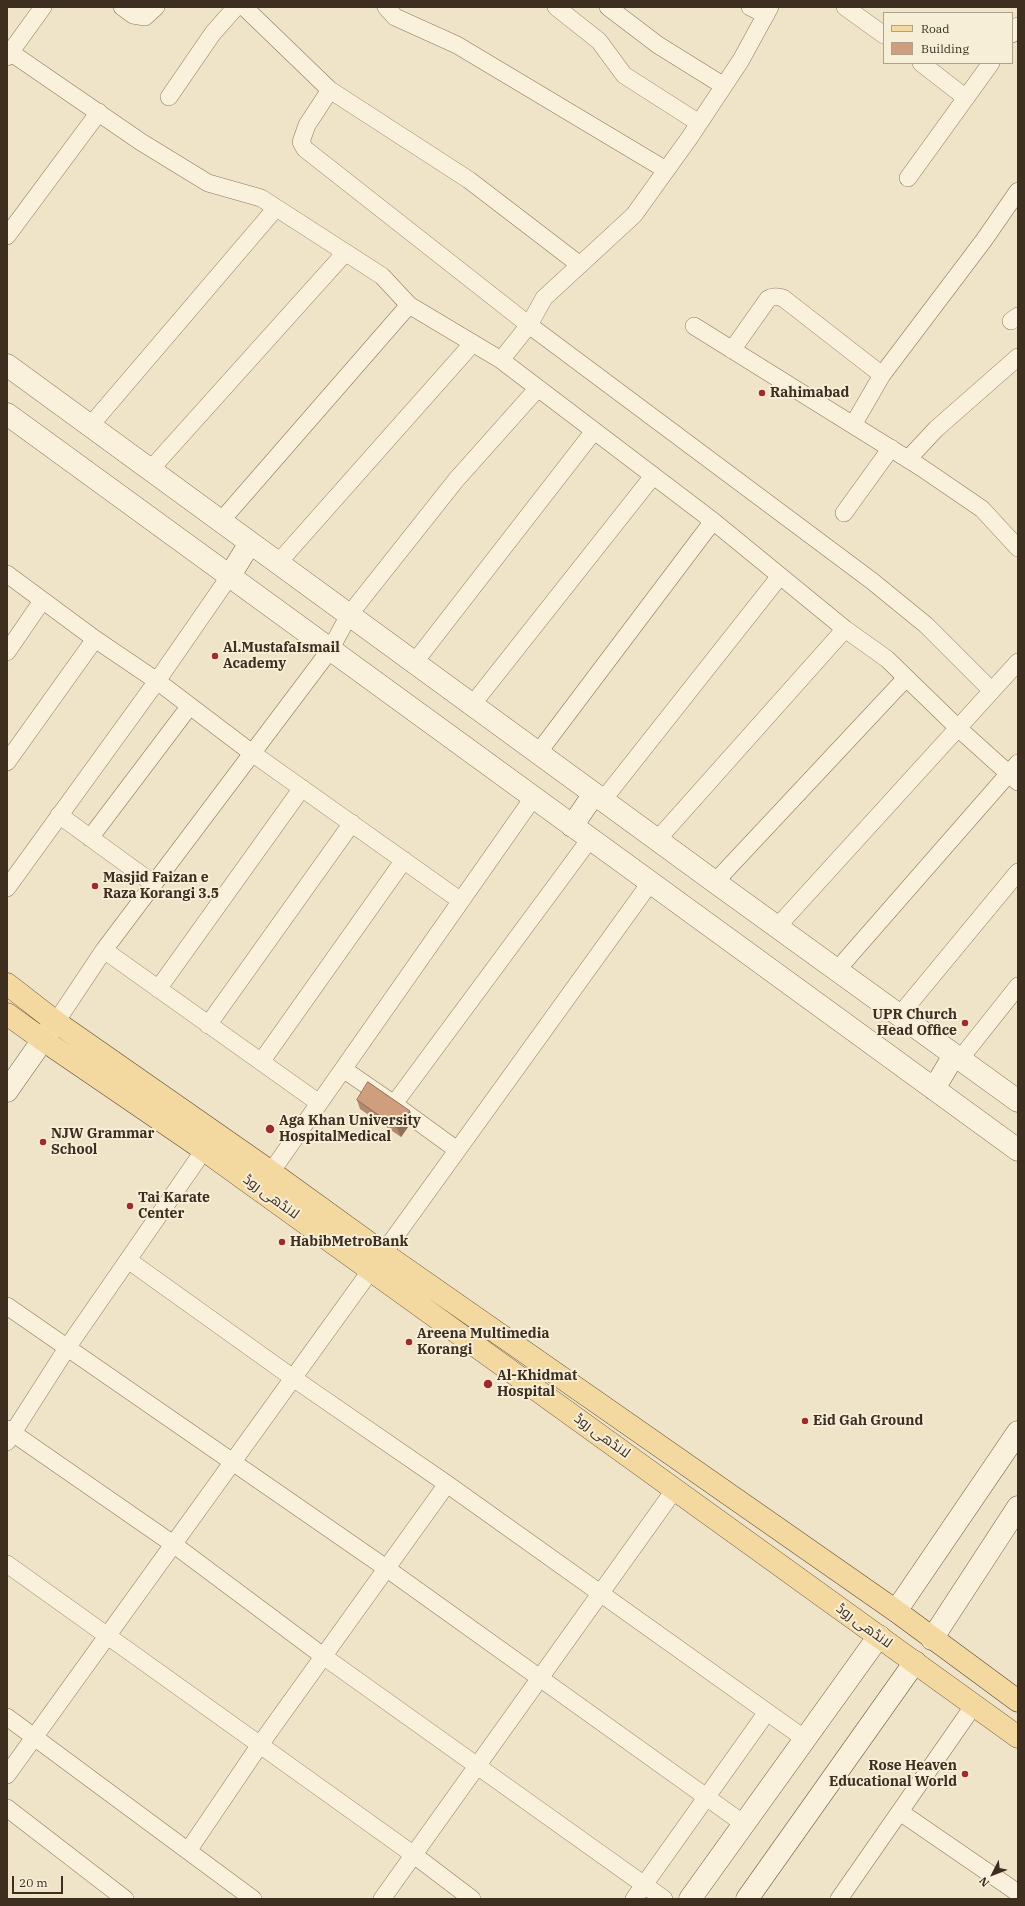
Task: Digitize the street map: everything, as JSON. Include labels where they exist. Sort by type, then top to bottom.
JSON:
[{"type":"main road","name":"لانڈھی روڈ","points":[[7,984],[56,1022],[271,1172],[377,1262],[675,1489],[1018,1737]]},
{"type":"main road","name":"لانڈھی روڈ","points":[[8,1018],[43,1040],[204,1150],[377,1262],[896,1610],[1018,1701]]},
{"type":"street","points":[[43,7],[9,54],[99,112],[141,142],[208,183],[261,198],[382,276],[409,305],[501,360],[713,522],[845,629],[887,659],[958,728],[1015,773],[837,970]]},
{"type":"street","points":[[122,7],[133,15],[145,17],[156,7]]},
{"type":"street","points":[[386,7],[395,16],[457,45],[666,170]]},
{"type":"street","points":[[556,7],[599,42],[624,75],[700,123]]},
{"type":"street","points":[[608,7],[658,45],[724,86]]},
{"type":"street","points":[[501,360],[529,325],[544,298],[634,215],[700,123],[742,60],[768,11],[750,7]]},
{"type":"street","points":[[845,7],[883,34]]},
{"type":"street","points":[[169,97],[213,32],[244,8],[330,90],[470,180],[580,265]]},
{"type":"street","points":[[922,64],[966,98]]},
{"type":"street","points":[[908,178],[990,64]]},
{"type":"street","points":[[330,90],[307,125],[301,142],[305,149],[529,325],[872,581],[926,625],[992,691]]},
{"type":"street","points":[[7,236],[99,112]]},
{"type":"street","points":[[853,425],[882,375],[984,240],[1018,191]]},
{"type":"street","points":[[90,426],[276,208]]},
{"type":"street","points":[[150,470],[345,253]]},
{"type":"street","points":[[732,350],[768,299],[778,296],[783,298],[882,375]]},
{"type":"street","points":[[220,521],[409,305]]},
{"type":"street","points":[[694,326],[891,448],[982,509],[1018,548]]},
{"type":"street","points":[[278,563],[473,343]]},
{"type":"street","points":[[908,459],[936,429],[1018,357]]},
{"type":"street","points":[[7,365],[714,882],[1018,1101]]},
{"type":"street","points":[[7,1091],[56,1022],[104,950],[330,650],[349,615],[456,480],[538,388]]},
{"type":"street","points":[[7,414],[228,577],[1018,1150]]},
{"type":"street","points":[[414,663],[594,431]]},
{"type":"street","points":[[844,513],[891,448]]},
{"type":"street","points":[[472,705],[653,476]]},
{"type":"street","points":[[538,753],[713,522]]},
{"type":"street","points":[[8,886],[157,681],[250,543]]},
{"type":"street","points":[[7,574],[95,639],[157,681],[189,707],[252,753],[461,901]]},
{"type":"street","points":[[572,826],[598,797],[780,576]]},
{"type":"street","points":[[7,652],[42,601]]},
{"type":"street","points":[[657,840],[845,629]]},
{"type":"street","points":[[7,762],[95,639]]},
{"type":"street","points":[[777,927],[1018,662]]},
{"type":"street","points":[[714,882],[906,678]]},
{"type":"street","points":[[90,838],[189,707]]},
{"type":"street","points":[[158,989],[302,788]]},
{"type":"street","points":[[271,1172],[533,798]]},
{"type":"street","points":[[59,815],[154,884]]},
{"type":"street","points":[[208,1025],[352,823]]},
{"type":"street","points":[[394,1104],[590,839]]},
{"type":"street","points":[[261,1062],[404,860]]},
{"type":"street","points":[[899,1016],[1018,872]]},
{"type":"street","points":[[7,1775],[650,884]]},
{"type":"street","points":[[104,950],[319,1103]]},
{"type":"street","points":[[934,1089],[957,1057],[1018,986]]},
{"type":"street","points":[[8,1018],[25,998]]},
{"type":"street","points":[[343,1069],[457,1150]]},
{"type":"street","points":[[204,1150],[67,1348],[9,1435],[174,1544],[323,1656],[664,1899]]},
{"type":"street","points":[[128,1260],[293,1378],[447,1484],[805,1739]]},
{"type":"street","points":[[7,1306],[232,1463],[386,1568],[744,1824]]},
{"type":"street","points":[[896,1610],[1018,1432]]},
{"type":"street","points":[[188,1851],[259,1746],[447,1484]]},
{"type":"street","points":[[382,1899],[675,1489]]},
{"type":"street","points":[[932,1638],[1018,1507]]},
{"type":"street","points":[[7,1564],[259,1746],[414,1855],[472,1899]]},
{"type":"street","points":[[690,1899],[879,1636]]},
{"type":"street","points":[[747,1899],[915,1662]]},
{"type":"street","points":[[840,1898],[974,1705]]},
{"type":"street","points":[[634,1899],[767,1712]]},
{"type":"street","points":[[7,1717],[253,1899]]},
{"type":"street","points":[[7,1808],[124,1899]]},
{"type":"street","points":[[900,1812],[1018,1893]]},
{"type":"building","points":[[368,1082],[410,1111],[397,1128],[357,1100]]},
{"type":"place","name":"Rahimabad","points":[[762,393]]},
{"type":"place","name":"Al.MustafaIsmail Academy","points":[[215,656]]},
{"type":"place","name":"Masjid Faizan e Raza Korangi 3.5","points":[[95,886]]},
{"type":"place","name":"UPR Church Head Office","points":[[965,1023]]},
{"type":"place","name":"Aga Khan University HospitalMedical","points":[[270,1129]]},
{"type":"place","name":"NJW Grammar School","points":[[43,1142]]},
{"type":"place","name":"Tai Karate Center","points":[[130,1206]]},
{"type":"place","name":"HabibMetroBank","points":[[282,1242]]},
{"type":"place","name":"Areena Multimedia Korangi","points":[[409,1342]]},
{"type":"place","name":"Al-Khidmat Hospital","points":[[488,1384]]},
{"type":"place","name":"Eid Gah Ground","points":[[805,1421]]},
{"type":"place","name":"Rose Heaven Educational World","points":[[965,1774]]}]
